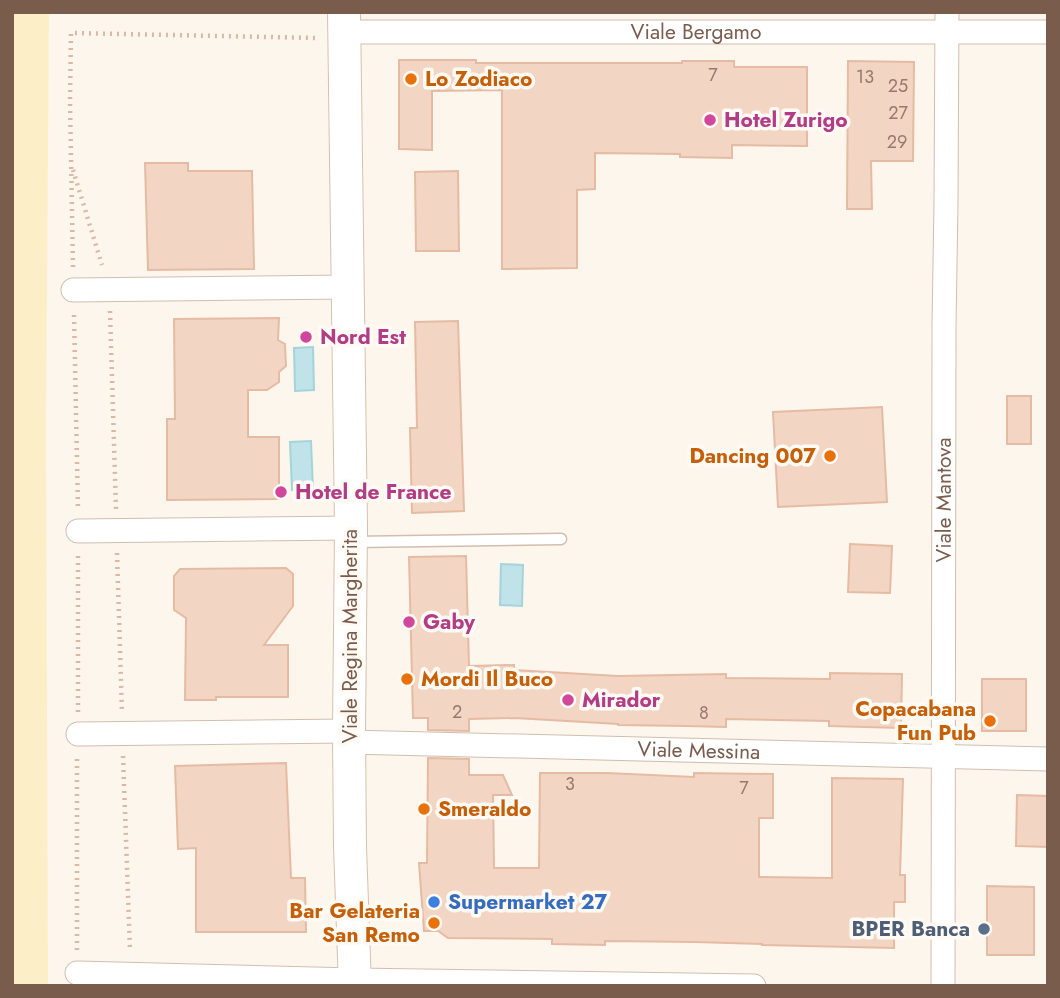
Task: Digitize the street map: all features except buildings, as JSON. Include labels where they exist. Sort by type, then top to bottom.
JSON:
[{"type":"street","name":"Viale Bergamo","points":[[344,28],[946,22],[1048,32]]},
{"type":"street","name":"Viale Mantova","points":[[943,986],[946,22]]},
{"type":"street","name":"Viale Regina Margherita","points":[[344,28],[351,535],[350,847],[355,983]]},
{"type":"street","points":[[73,290],[347,287]]},
{"type":"street","points":[[78,531],[351,535]]},
{"type":"street","name":"Viale Messina","points":[[78,734],[122,732],[349,736],[1048,759]]},
{"type":"street","points":[[77,973],[355,983],[754,986]]},
{"type":"lane","points":[[351,535],[561,539]]},
{"type":"path","points":[[77,973],[78,531],[71,33],[344,28]]},
{"type":"path","points":[[71,163],[110,290],[131,974]]},
{"type":"sand","points":[[12,12],[49,12],[46,427],[48,986],[12,986]]},
{"type":"water","points":[[313,347],[314,390],[295,391],[294,348]]},
{"type":"water","points":[[311,441],[313,489],[292,490],[290,442]]},
{"type":"water","points":[[501,564],[523,565],[522,606],[500,605]]},
{"type":"place","name":"Lo Zodiaco","points":[[411,79]]},
{"type":"place","name":"Hotel Zurigo","points":[[710,120]]},
{"type":"place","name":"Nord Est","points":[[306,337]]},
{"type":"place","name":"Dancing 007","points":[[830,456]]},
{"type":"place","name":"Hotel de France","points":[[281,492]]},
{"type":"place","name":"Gaby","points":[[409,622]]},
{"type":"place","name":"Mordi Il Buco","points":[[407,679]]},
{"type":"place","name":"Mirador","points":[[568,700]]},
{"type":"place","name":"Copacabana Fun Pub","points":[[990,721]]},
{"type":"place","name":"Smeraldo","points":[[424,809]]},
{"type":"place","name":"Supermarket 27","points":[[434,902]]},
{"type":"place","name":"Bar Gelateria San Remo","points":[[434,923]]},
{"type":"place","name":"BPER Banca","points":[[984,929]]}]
